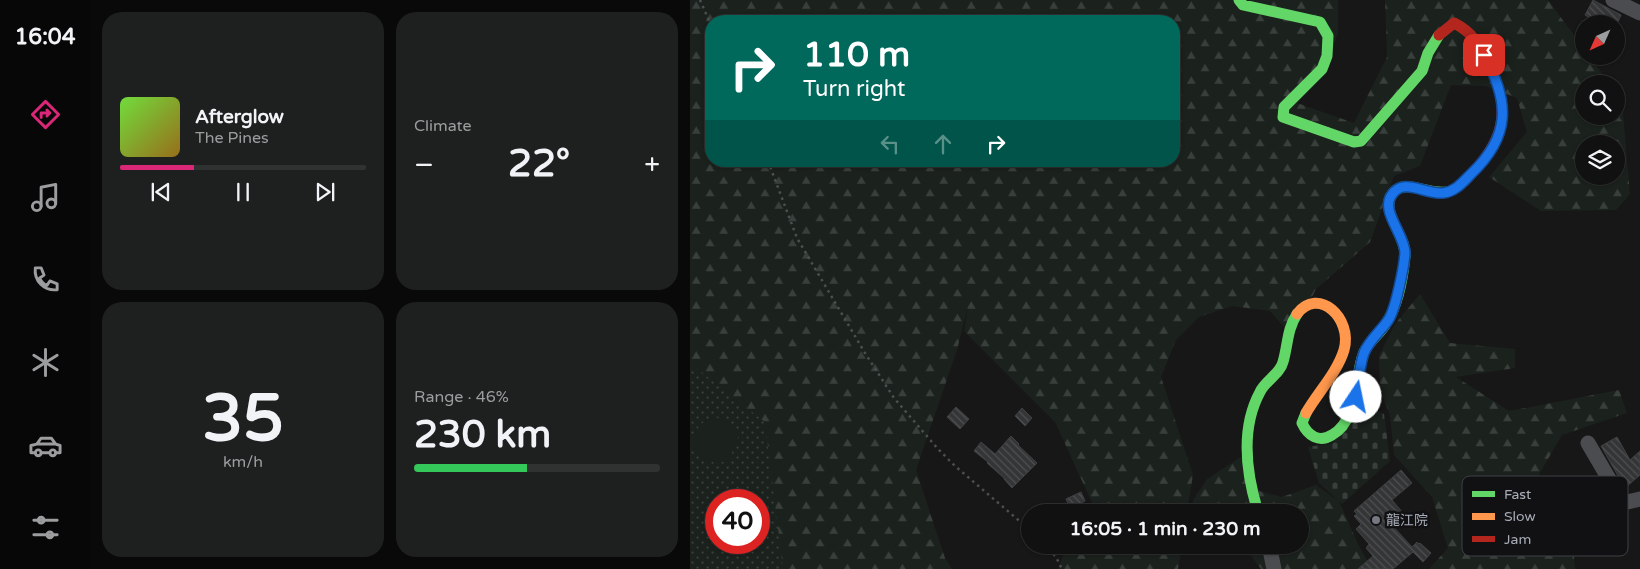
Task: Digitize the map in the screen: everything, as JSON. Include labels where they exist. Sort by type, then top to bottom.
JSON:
[{"type":"street","points":[[1239,0],[1243,5],[1320,22],[1328,36],[1327,56],[1322,69],[1284,107],[1283,117],[1354,142],[1361,141],[1422,70],[1428,52],[1439,35],[1454,23],[1464,27],[1475,38],[1494,72],[1502,100],[1502,124],[1495,145],[1480,165],[1457,188],[1444,193],[1407,186],[1397,189],[1390,197],[1388,207],[1404,242],[1405,253],[1390,318],[1364,352],[1356,397],[1344,423],[1333,436],[1323,439],[1313,438],[1305,431],[1302,423],[1306,412],[1331,376],[1342,354],[1346,336],[1342,321],[1334,310],[1319,303],[1308,304],[1293,319],[1282,364],[1261,389],[1254,402],[1249,420],[1247,449],[1249,475],[1256,504]]},
{"type":"street","points":[[1613,0],[1640,13]]},
{"type":"street","points":[[1588,443],[1607,476]]},
{"type":"street","points":[[1628,502],[1640,498]]},
{"type":"street","points":[[1271,554],[1274,569]]},
{"type":"path","points":[[700,0],[707,15]]},
{"type":"path","points":[[770,167],[797,238],[894,398],[955,466],[1021,522]]},
{"type":"path","points":[[1053,554],[1062,569]]},
{"type":"green space","points":[[690,0],[1338,0],[1338,33],[1323,75],[1297,103],[1354,123],[1387,57],[1385,0],[1548,0],[1575,37],[1575,65],[1596,65],[1603,75],[1575,75],[1575,125],[1624,125],[1625,135],[1575,135],[1575,185],[1625,185],[1625,135],[1630,194],[1616,210],[1541,211],[1489,177],[1527,132],[1517,98],[1485,86],[1451,85],[1420,166],[1394,176],[1370,242],[1316,289],[1292,336],[1270,311],[1232,306],[1199,317],[1176,340],[1161,377],[1193,475],[1188,504],[1093,504],[1055,422],[964,331],[968,306],[957,350],[916,470],[945,558],[952,569],[783,569],[765,422],[690,363]]},
{"type":"green space","points":[[690,149],[883,569],[690,569]]},
{"type":"green space","points":[[1420,294],[1450,343],[1515,349],[1515,368],[1456,377],[1509,411],[1619,390],[1627,413],[1562,435],[1538,476],[1462,476],[1462,556],[1574,556],[1575,569],[1429,569],[1448,548],[1432,497],[1394,455],[1390,415],[1380,390],[1379,356],[1395,324]]},
{"type":"green space","points":[[1361,404],[1384,414],[1390,461],[1342,504],[1319,483],[1308,447],[1333,443]]},
{"type":"green space","points":[[715,417],[730,422],[739,435],[729,460],[716,463],[702,456],[690,441],[703,423]]},
{"type":"green space","points":[[1247,453],[1259,491],[1282,497],[1316,485],[1339,501],[1358,544],[1372,569],[1261,569],[1250,554],[1309,554],[1309,504],[1193,504],[1193,500],[1207,479]]},
{"type":"green space","points":[[1064,554],[1180,554],[1178,569],[1058,569]]},
{"type":"building","points":[[1593,0],[1621,15],[1585,15]]},
{"type":"building","points":[[956,407],[969,419],[960,429],[947,417]]},
{"type":"building","points":[[1022,408],[1032,418],[1025,426],[1015,416]]},
{"type":"building","points":[[1011,436],[1037,463],[1012,488],[988,462],[974,451],[981,442],[995,454]]},
{"type":"building","points":[[1617,437],[1630,460],[1640,451],[1640,475],[1628,485],[1628,476],[1618,476],[1601,446]]},
{"type":"building","name":"龍江院","points":[[1401,470],[1412,483],[1392,500],[1403,513],[1391,524],[1412,547],[1417,542],[1431,553],[1423,562],[1413,552],[1393,569],[1358,569],[1373,556],[1366,548],[1369,544],[1356,529],[1361,524],[1354,516],[1357,514],[1354,511]]},
{"type":"building","points":[[1081,492],[1085,501],[1079,504],[1068,504],[1066,499]]},
{"type":"traffic: fast","points":[[1239,0],[1243,5],[1320,22],[1328,36],[1327,56],[1322,69],[1284,107],[1283,117],[1354,142],[1361,141],[1422,71],[1428,53],[1439,35]]},
{"type":"traffic: fast","points":[[1306,413],[1302,423],[1314,437],[1327,437],[1341,428],[1351,408],[1364,352],[1391,315],[1397,299],[1405,256],[1402,240],[1389,207],[1389,200],[1393,193],[1405,187],[1436,192],[1450,191]]},
{"type":"traffic: fast","points":[[1256,504],[1248,467],[1247,436],[1250,421],[1262,388],[1281,366],[1285,356],[1289,331],[1297,314]]},
{"type":"traffic: slow","points":[[1297,314],[1305,306],[1314,303],[1323,305],[1339,317],[1345,338],[1344,350],[1337,367],[1306,413]]},
{"type":"traffic: jam","points":[[1439,35],[1454,23],[1471,35],[1482,50],[1495,78],[1502,106],[1502,120],[1499,133],[1493,145],[1469,177],[1450,191]]},
{"type":"place","name":"龍江院","points":[[1376,520]]},
{"type":"route","points":[[1356,397],[1364,352],[1390,318],[1405,253],[1404,242],[1388,207],[1390,197],[1397,189],[1407,186],[1444,193],[1457,188],[1480,165],[1495,145],[1502,124],[1502,100],[1494,72],[1484,55]]}]
